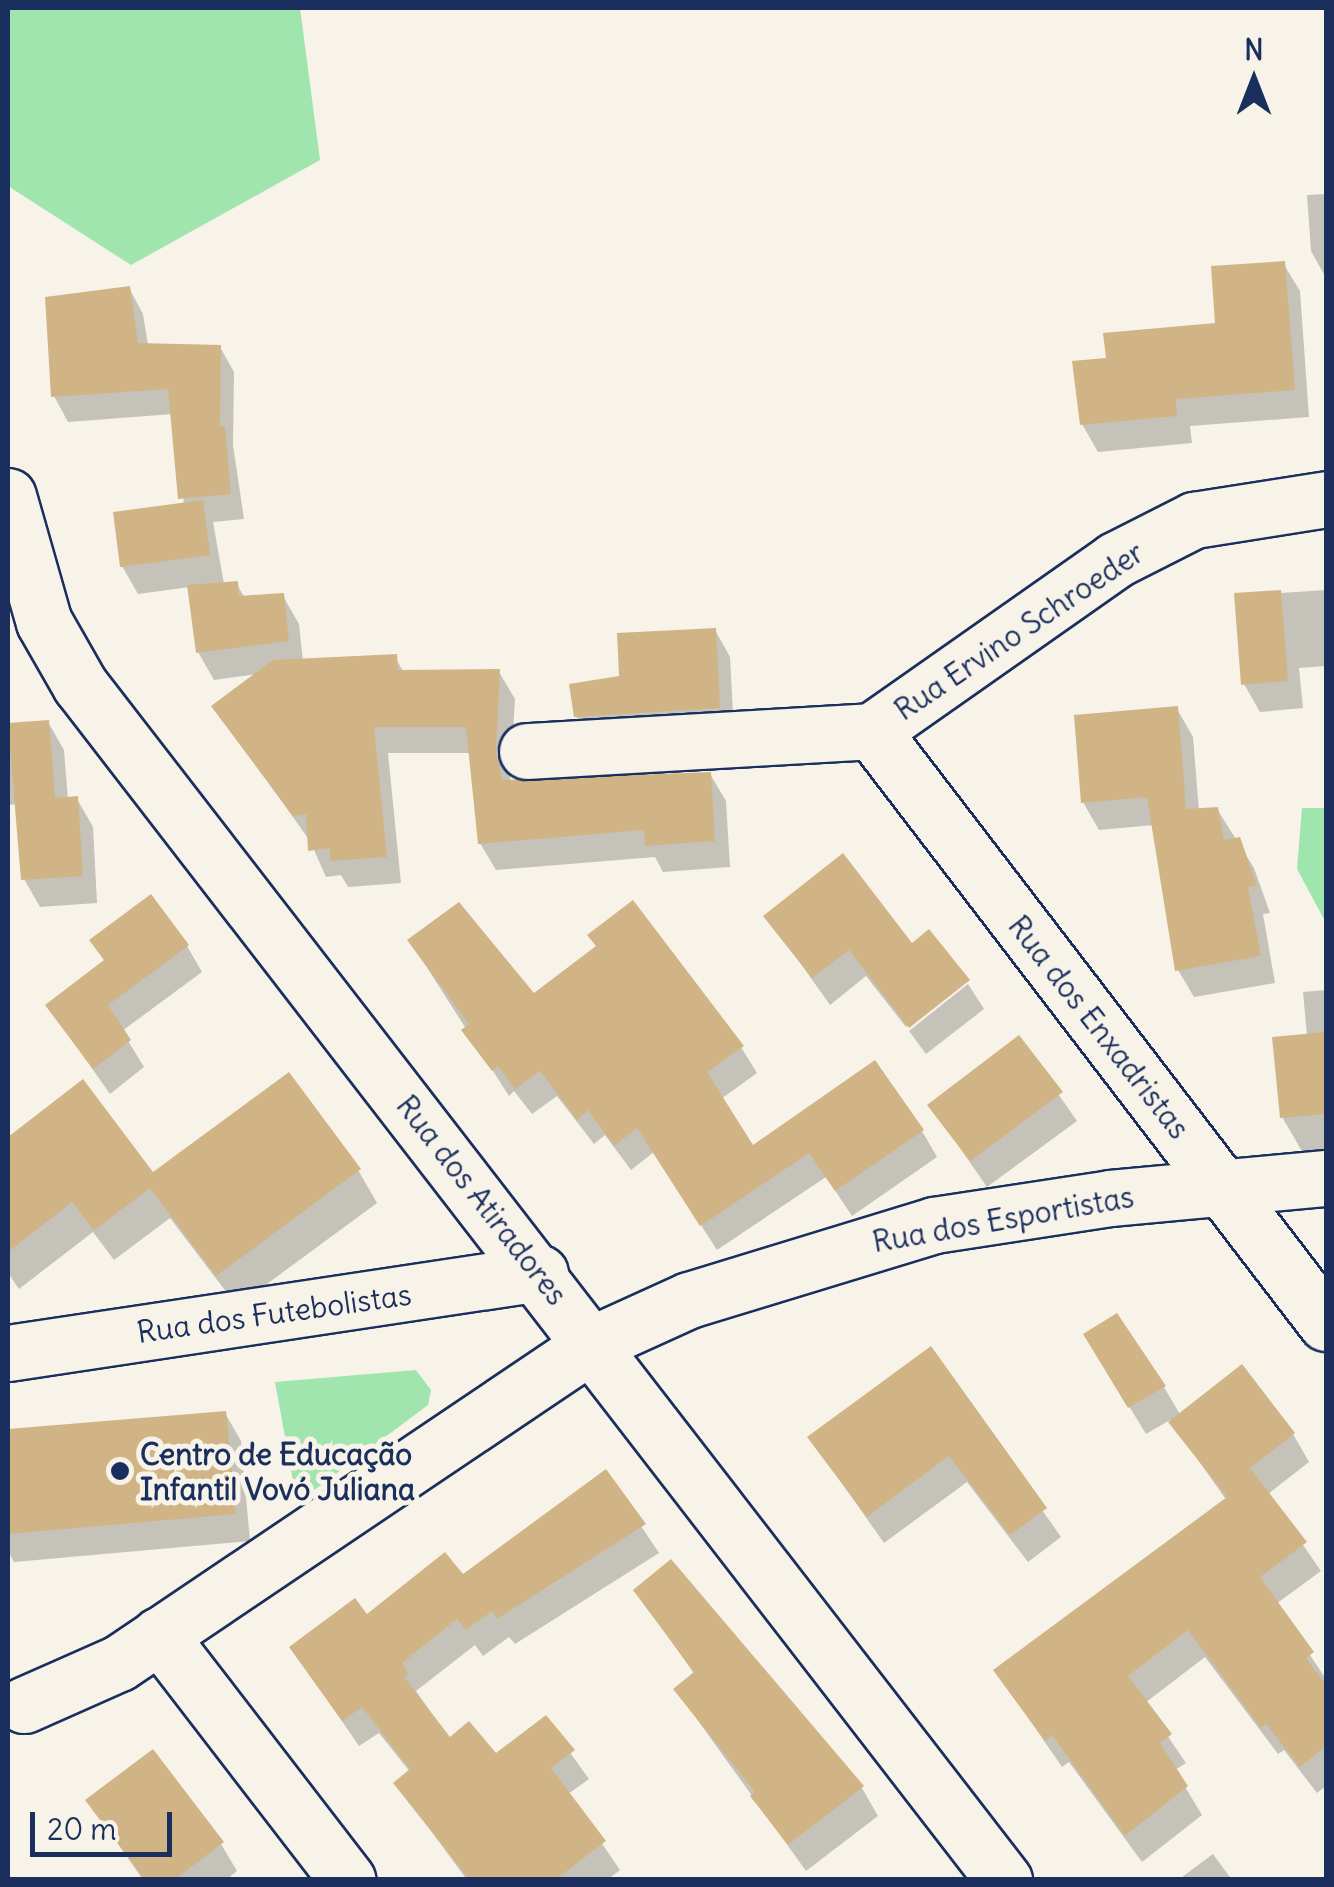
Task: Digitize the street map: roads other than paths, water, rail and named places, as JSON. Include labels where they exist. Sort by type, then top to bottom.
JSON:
[{"type":"street","name":"Rua dos Atiradores","points":[[8,496],[44,622],[80,685],[594,1343],[1004,1880]]},
{"type":"street","name":"Rua Ervino Schroeder","points":[[527,751],[872,730],[1115,560],[1194,520],[1326,499]]},
{"type":"street","name":"Rua dos Enxadristas","points":[[872,730],[1326,1323]]},
{"type":"street","name":"Rua dos Esportistas","points":[[24,1705],[119,1662],[594,1343],[744,1280],[863,1242],[934,1225],[1222,1186],[1326,1178]]},
{"type":"street","name":"Rua dos Futebolistas","points":[[8,1353],[540,1274]]},
{"type":"street","points":[[159,1635],[348,1880]]},
{"type":"place","name":"Centro de Educação Infantil Vovó Juliana","points":[[120,1471]]}]
